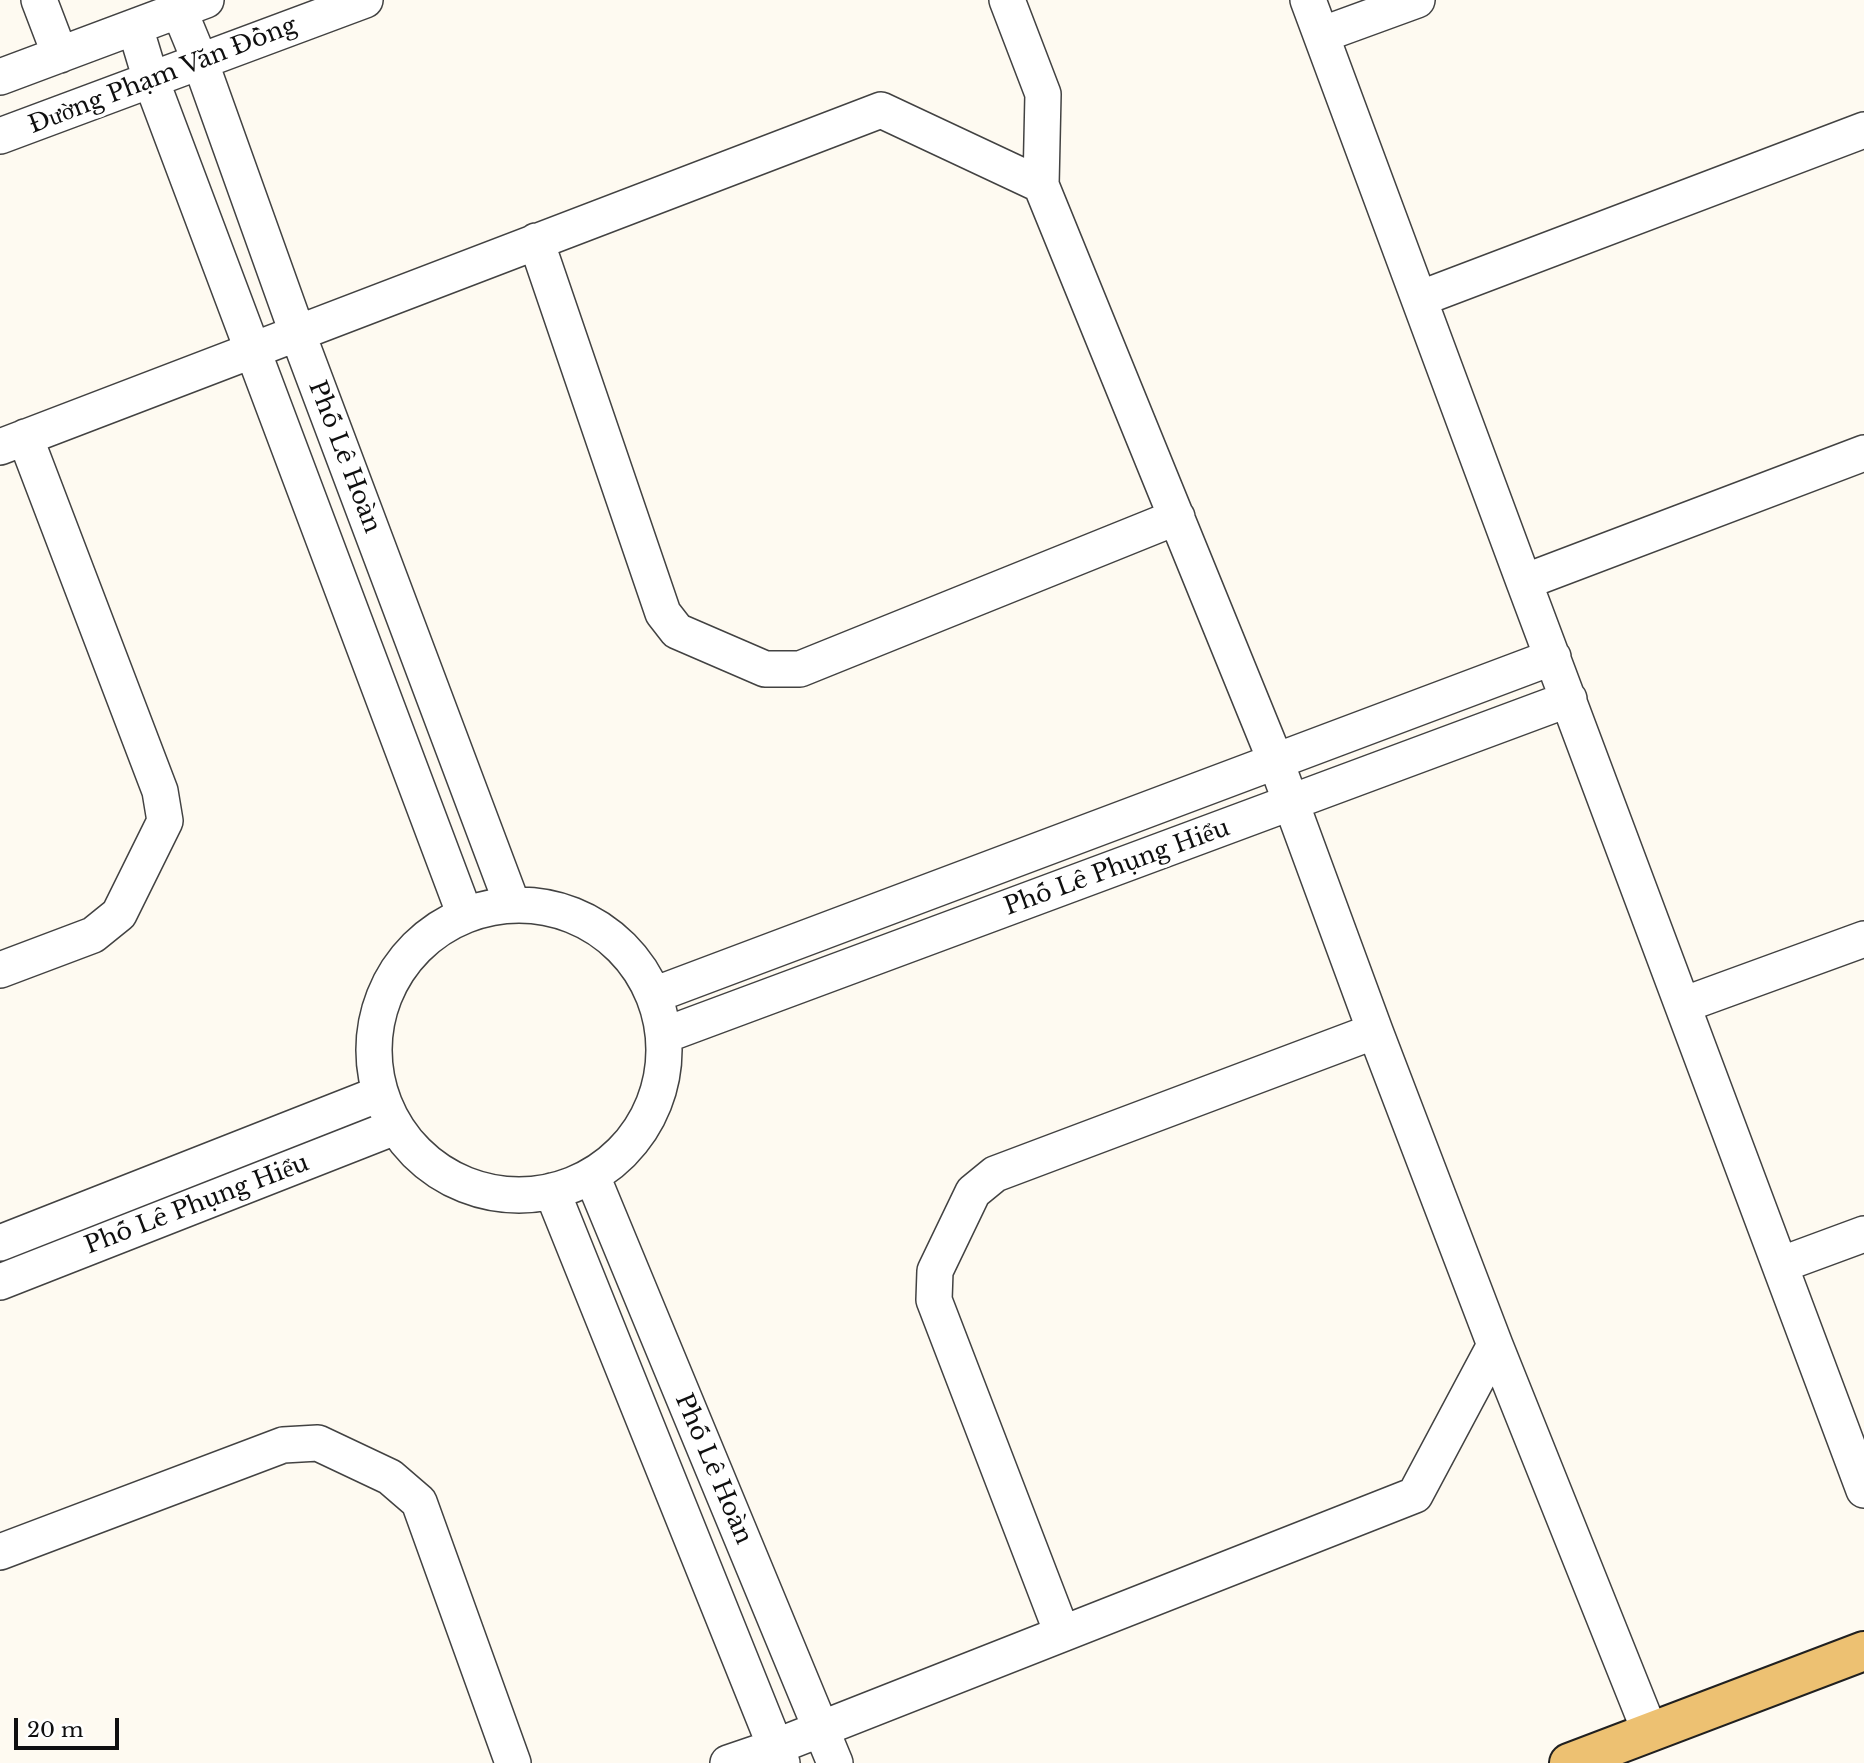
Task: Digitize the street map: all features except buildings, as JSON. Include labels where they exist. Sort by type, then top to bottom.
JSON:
[{"type":"main road","points":[[1569,1763],[1864,1651]]},
{"type":"street","points":[[39,0],[60,55]]},
{"type":"street","name":"Đường Phạm Văn Đồng","points":[[0,136],[365,0]]},
{"type":"street","points":[[1007,0],[1043,94],[1041,185],[1276,762],[1495,1345],[1650,1732]]},
{"type":"street","points":[[1308,0],[1864,1490]]},
{"type":"street","points":[[1321,35],[1417,0]]},
{"type":"street","points":[[0,78],[192,5]]},
{"type":"street","name":"Phố Lê Hoàn","points":[[192,5],[200,61],[298,332],[512,904]]},
{"type":"street","name":"Phố Lê Hoàn","points":[[135,27],[151,80],[466,915]]},
{"type":"street","points":[[0,971],[93,934],[119,914],[165,821],[160,790],[12,442],[881,110],[1041,185]]},
{"type":"street","points":[[1419,299],[1864,130]]},
{"type":"street","points":[[536,240],[663,613],[677,631],[765,669],[800,669],[1177,517]]},
{"type":"street","points":[[1524,582],[1864,453]]},
{"type":"street","name":"Phố Lê Phụng Hiểu","points":[[654,995],[1553,657]]},
{"type":"street","name":"Phố Lê Phụng Hiểu","points":[[665,1035],[1569,699]]},
{"type":"street","points":[[512,904],[548,907],[582,918],[613,937],[637,964],[654,995],[665,1035],[662,1077],[649,1116],[625,1150],[592,1176],[552,1191],[516,1195],[481,1191],[446,1177],[417,1155],[395,1127],[379,1094],[372,1056],[376,1018],[389,982],[411,951],[441,926],[476,911],[512,904]]},
{"type":"street","points":[[1683,1005],[1864,939]]},
{"type":"street","points":[[1062,1633],[934,1300],[935,1271],[972,1192],[995,1174],[1375,1031]]},
{"type":"street","name":"Phố Lê Phụng Hiểu","points":[[0,1243],[379,1094]]},
{"type":"street","name":"Phố Lê Phụng Hiểu","points":[[0,1282],[395,1127]]},
{"type":"street","name":"Phố Lê Hoàn","points":[[592,1176],[835,1763]]},
{"type":"street","name":"Phố Lê Hoàn","points":[[552,1191],[779,1755]]},
{"type":"street","points":[[1780,1265],[1864,1234]]},
{"type":"street","points":[[728,1763],[779,1755],[821,1729],[1415,1495],[1495,1345]]},
{"type":"street","points":[[0,1552],[283,1445],[318,1443],[390,1477],[419,1502],[513,1763]]}]
